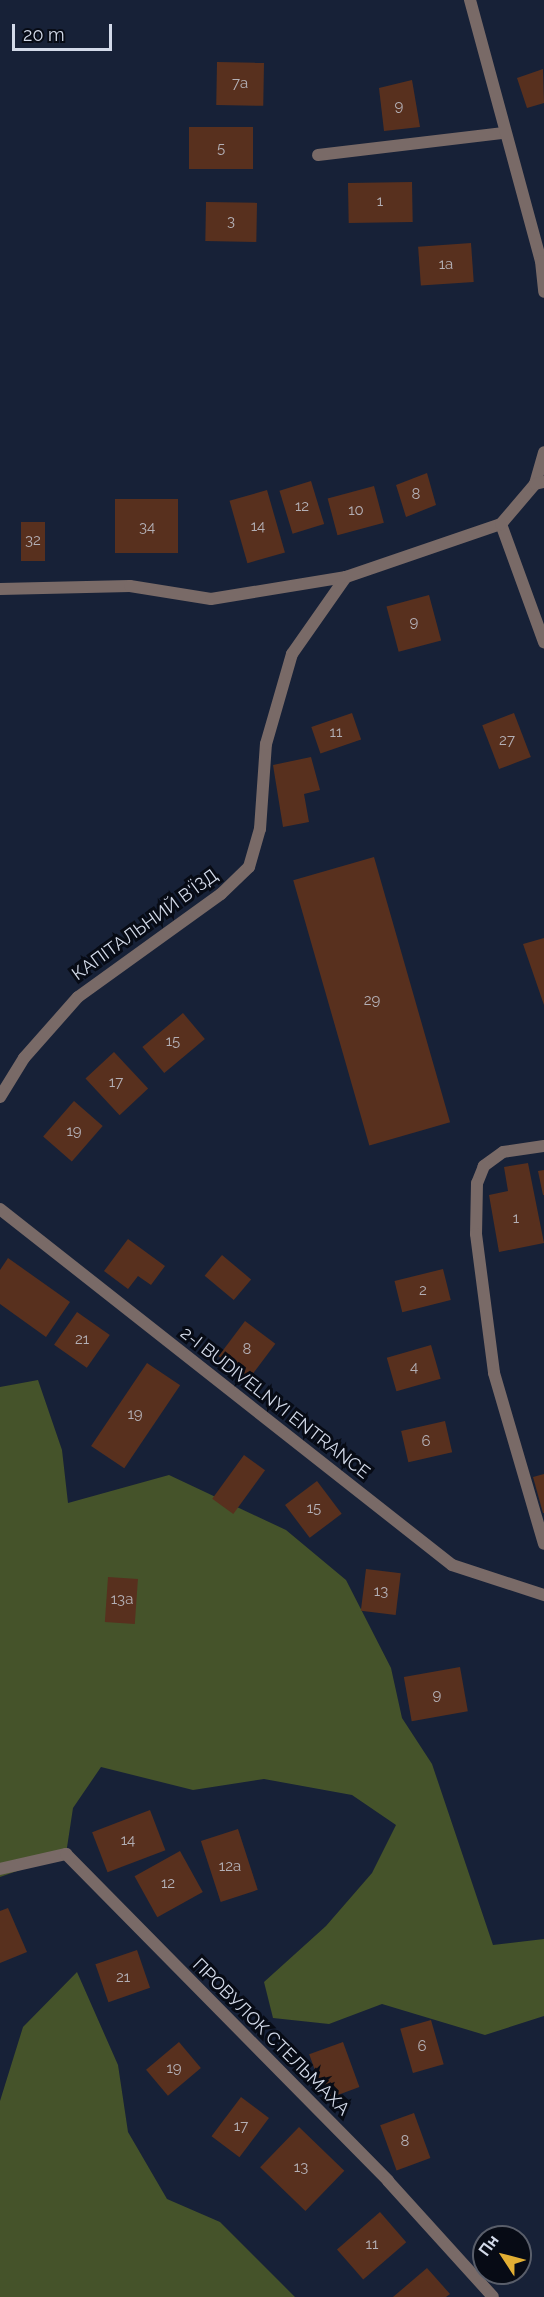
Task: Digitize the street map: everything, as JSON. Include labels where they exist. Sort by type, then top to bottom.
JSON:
[{"type":"street","points":[[471,0],[502,134],[541,261],[544,292]]},
{"type":"street","points":[[318,155],[502,134]]},
{"type":"street","points":[[0,589],[130,586],[211,599],[346,578],[501,524],[540,483],[544,452]]},
{"type":"street","points":[[501,524],[544,642]]},
{"type":"street","name":"КАПІТАЛЬНИЙ В'ЇЗД","points":[[0,1097],[24,1058],[78,997],[221,894],[249,867],[260,830],[266,744],[292,654],[346,578]]},
{"type":"street","points":[[544,1146],[503,1152],[484,1167],[477,1183],[476,1234],[495,1373],[544,1544]]},
{"type":"street","name":"2-I BUDIVELNYI ENTRANCE","points":[[0,1209],[452,1565],[544,1595]]},
{"type":"street","name":"ПРОВУЛОК СТЕЛЬМАХА","points":[[0,1869],[66,1854],[388,2181],[493,2297]]},
{"type":"green space","points":[[38,1380],[62,1450],[68,1503],[169,1475],[286,1530],[346,1580],[391,1668],[402,1718],[432,1764],[493,1945],[544,1939],[544,2016],[485,2035],[382,2004],[329,2024],[273,2018],[264,1982],[326,1926],[372,1873],[396,1825],[352,1795],[264,1779],[193,1790],[101,1767],[73,1808],[66,1854],[0,1877],[0,1387]]},
{"type":"green space","points":[[77,1972],[118,2065],[128,2132],[167,2199],[220,2222],[295,2297],[0,2297],[0,2101],[23,2027]]},
{"type":"building","points":[[217,62],[264,63],[263,106],[216,105]]},
{"type":"building","points":[[543,69],[544,103],[527,108],[517,78]]},
{"type":"building","points":[[412,80],[420,127],[384,131],[379,88]]},
{"type":"building","points":[[189,127],[253,127],[253,169],[189,169]]},
{"type":"building","points":[[412,182],[413,222],[349,223],[348,183]]},
{"type":"building","points":[[206,202],[257,203],[256,242],[205,241]]},
{"type":"building","points":[[471,243],[474,282],[421,286],[418,247]]},
{"type":"building","points":[[427,473],[436,505],[406,517],[396,485]]},
{"type":"building","points":[[311,481],[324,524],[293,534],[279,491]]},
{"type":"building","points":[[374,486],[384,523],[337,535],[328,498]]},
{"type":"building","points":[[267,490],[285,552],[247,563],[230,501]]},
{"type":"building","points":[[115,499],[178,499],[178,553],[115,553]]},
{"type":"building","points":[[21,522],[45,522],[45,561],[21,561]]},
{"type":"building","points":[[429,595],[441,640],[399,652],[386,606]]},
{"type":"building","points":[[352,713],[361,739],[320,753],[311,727]]},
{"type":"building","points":[[514,713],[531,757],[499,769],[482,725]]},
{"type":"building","points":[[311,757],[320,790],[304,794],[309,822],[283,827],[273,765]]},
{"type":"building","points":[[374,857],[450,1122],[369,1145],[293,880]]},
{"type":"building","points":[[544,938],[544,1005],[523,944]]},
{"type":"building","points":[[183,1013],[205,1039],[164,1073],[142,1047]]},
{"type":"building","points":[[114,1052],[148,1089],[120,1115],[85,1079]]},
{"type":"building","points":[[74,1101],[103,1126],[72,1161],[43,1136]]},
{"type":"building","points":[[528,1163],[544,1243],[499,1252],[489,1195],[508,1191],[504,1167]]},
{"type":"building","points":[[544,1170],[544,1195],[543,1195],[538,1171]]},
{"type":"building","points":[[128,1239],[165,1266],[151,1285],[138,1276],[128,1289],[104,1271]]},
{"type":"building","points":[[222,1255],[251,1279],[234,1300],[205,1276]]},
{"type":"building","points":[[8,1258],[70,1302],[46,1337],[0,1304],[0,1270]]},
{"type":"building","points":[[443,1269],[451,1300],[402,1312],[394,1281]]},
{"type":"building","points":[[77,1312],[110,1335],[87,1368],[54,1345]]},
{"type":"building","points":[[245,1321],[275,1344],[249,1379],[219,1356]]},
{"type":"building","points":[[431,1345],[441,1379],[396,1391],[387,1358]]},
{"type":"building","points":[[147,1363],[180,1385],[124,1468],[91,1446]]},
{"type":"building","points":[[445,1421],[452,1452],[408,1462],[401,1431]]},
{"type":"building","points":[[244,1455],[265,1470],[233,1514],[212,1499]]},
{"type":"building","points":[[544,1474],[544,1513],[543,1513],[533,1477]]},
{"type":"building","points":[[317,1481],[342,1514],[310,1538],[285,1505]]},
{"type":"building","points":[[366,1569],[401,1573],[396,1615],[361,1611]]},
{"type":"building","points":[[108,1577],[138,1579],[135,1624],[105,1622]]},
{"type":"building","points":[[460,1667],[468,1711],[412,1721],[404,1677]]},
{"type":"building","points":[[150,1810],[165,1850],[108,1872],[92,1832]]},
{"type":"building","points":[[238,1829],[258,1890],[221,1902],[201,1841]]},
{"type":"building","points":[[180,1851],[203,1892],[157,1917],[135,1876]]},
{"type":"building","points":[[8,1908],[27,1952],[0,1963],[0,1911]]},
{"type":"building","points":[[137,1950],[150,1988],[108,2002],[95,1964]]},
{"type":"building","points":[[431,2020],[444,2064],[413,2073],[400,2029]]},
{"type":"building","points":[[179,2042],[201,2068],[168,2096],[146,2070]]},
{"type":"building","points":[[343,2042],[359,2087],[326,2099],[309,2054]]},
{"type":"building","points":[[241,2097],[269,2118],[239,2157],[212,2136]]},
{"type":"building","points":[[414,2113],[430,2158],[397,2170],[380,2125]]},
{"type":"building","points":[[299,2127],[344,2171],[305,2211],[260,2167]]},
{"type":"building","points":[[380,2212],[406,2242],[363,2280],[337,2249]]},
{"type":"building","points":[[427,2268],[450,2294],[446,2297],[393,2297]]}]
